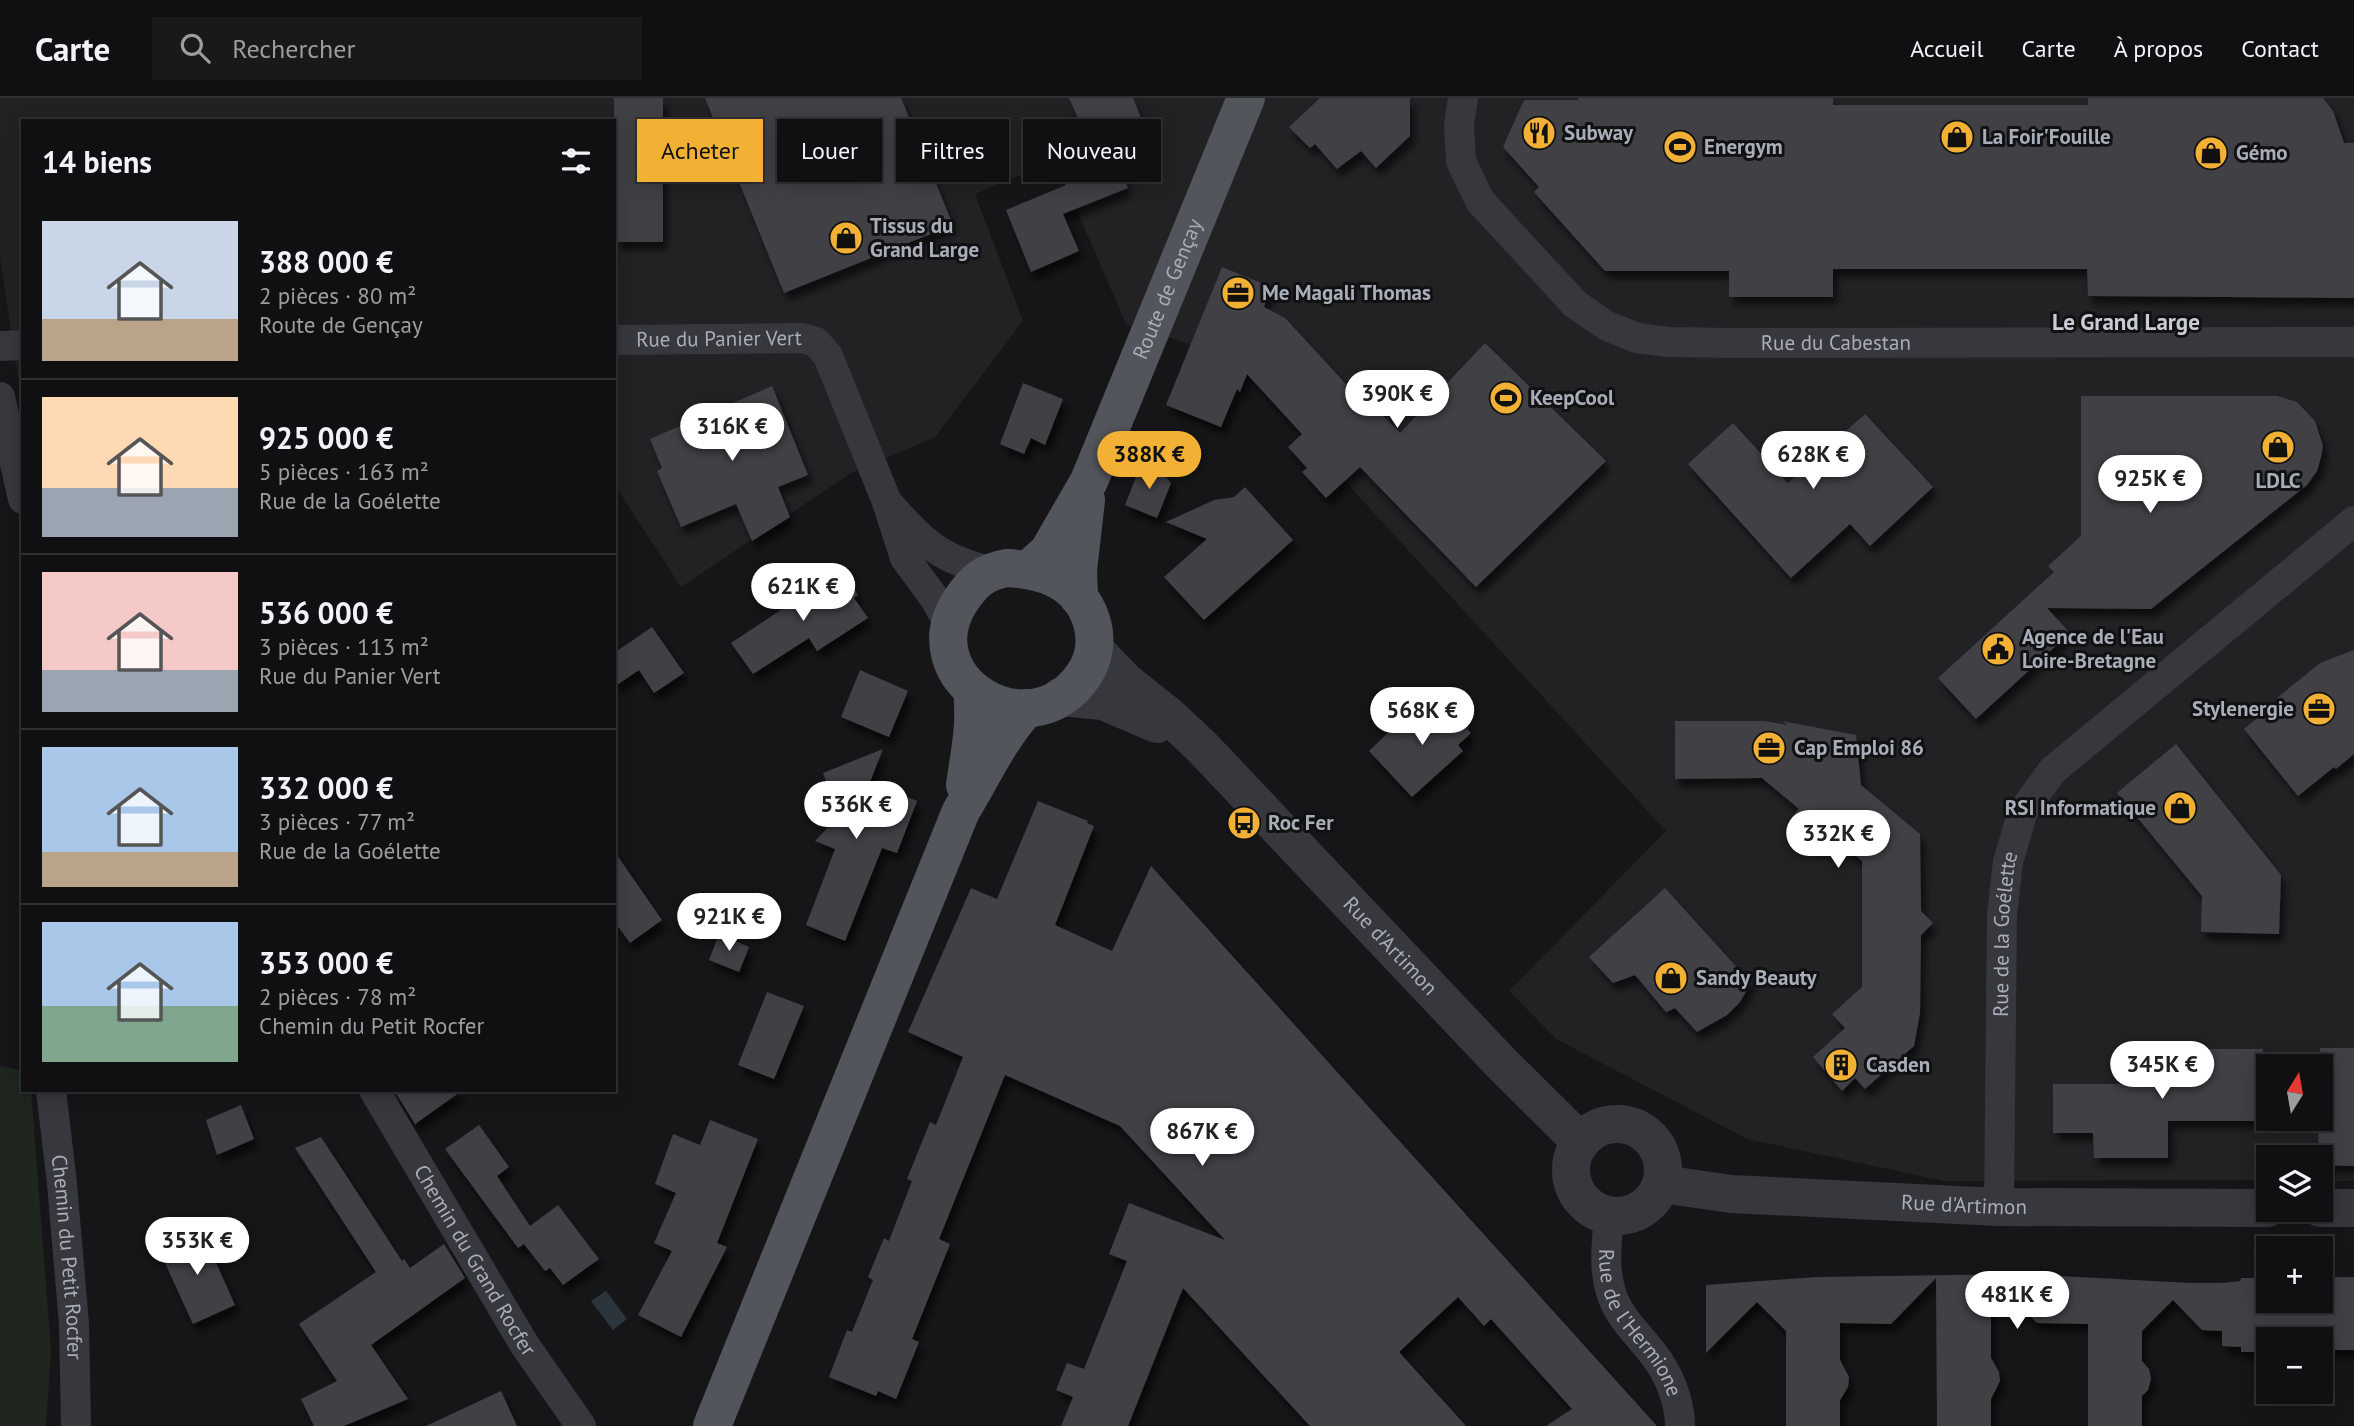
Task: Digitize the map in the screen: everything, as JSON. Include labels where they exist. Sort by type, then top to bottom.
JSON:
[{"type":"main road","name":"Route de Gençay","points":[[1030,569],[1048,552],[1089,481],[1246,98]]},
{"type":"main road","name":"Route de Gençay","points":[[1079,598],[1077,570],[1089,481]]},
{"type":"main road","points":[[712,1426],[961,811],[1014,722],[1043,703],[1072,690],[1084,674],[1094,649],[1094,628],[1087,608],[1074,590],[1055,578],[1030,569],[1007,568],[990,571],[971,585],[949,624],[948,645],[954,661],[962,679],[980,697],[1003,707],[1043,703]]},
{"type":"main road","points":[[961,811],[974,735],[972,690]]},
{"type":"street","name":"Rue du Cabestan","points":[[1463,98],[1459,125],[1461,161],[1480,201],[1574,304],[1607,326],[1637,338],[1735,344],[2354,342]]},
{"type":"street","name":"Rue du Panier Vert","points":[[616,340],[802,338],[816,342],[828,356],[887,502],[905,558],[935,599],[949,624]]},
{"type":"street","points":[[0,346],[21,345]]},
{"type":"street","points":[[0,397],[21,490]]},
{"type":"street","name":"Rue du Panier Vert","points":[[887,502],[933,549],[967,566],[990,571]]},
{"type":"street","name":"Rue de la Goélette","points":[[1999,1207],[2002,914],[2008,862],[2023,811],[2053,770],[2354,521]]},
{"type":"street","name":"Rue d'Artimon","points":[[1094,649],[1125,681],[1202,747],[1503,1065],[1581,1142]]},
{"type":"street","name":"Rue d'Artimon","points":[[1043,703],[1104,701],[1202,747]]},
{"type":"street","name":"Chemin du Petit Rocfer","points":[[51,1092],[74,1324],[76,1426]]},
{"type":"street","name":"Chemin du Grand Rocfer","points":[[375,1092],[524,1344],[581,1426]]},
{"type":"street","points":[[1623,1124],[1639,1129],[1652,1139],[1660,1152],[1664,1168],[1662,1184],[1650,1203],[1631,1214],[1609,1216],[1591,1208],[1578,1195],[1572,1177],[1572,1159],[1581,1142],[1593,1131],[1607,1125],[1623,1124]]},
{"type":"street","name":"Rue d'Artimon","points":[[1662,1184],[1731,1194],[1999,1207],[2256,1208]]},
{"type":"street","points":[[2333,1208],[2354,1209]]},
{"type":"street","name":"Rue de l'Hermione","points":[[1609,1216],[1606,1258],[1611,1294],[1620,1313],[1657,1358],[1675,1395],[1680,1426]]},
{"type":"shaded area","points":[[0,98],[2354,98],[2354,1181],[2333,1181],[2333,1145],[2256,1145],[2256,1180],[1944,1181],[1747,1139],[1556,1039],[1509,991],[1666,831],[1239,366],[1190,344],[1126,324],[1065,182],[1161,182],[1161,119],[1023,119],[1023,174],[1009,180],[1009,119],[896,119],[896,182],[1003,182],[975,194],[1023,321],[935,437],[851,473],[681,587],[616,487],[616,119],[21,119],[21,397],[0,257]]},
{"type":"shaded area","points":[[0,1066],[21,1071],[21,1092],[31,1092],[51,1350],[46,1426],[0,1426]]},
{"type":"shaded area","points":[[606,1291],[627,1319],[613,1330],[591,1301]]},
{"type":"building","points":[[614,98],[663,98],[663,119],[637,119],[637,182],[663,182],[663,242],[616,242]]},
{"type":"building","points":[[705,98],[901,98],[910,119],[896,119],[896,182],[935,182],[953,225],[784,293],[739,182],[763,182],[763,119],[714,119]]},
{"type":"building","points":[[1069,98],[1133,98],[1141,119],[1075,119],[1078,118]]},
{"type":"building","points":[[1320,98],[1410,98],[1410,136],[1376,168],[1361,151],[1337,169],[1315,144],[1310,148],[1289,127]]},
{"type":"building","points":[[1833,98],[1833,105],[2088,105],[2088,98],[2323,98],[2333,111],[2344,143],[2354,143],[2354,298],[2088,296],[2087,269],[1833,269],[1833,297],[1729,297],[1729,271],[1605,271],[1534,192],[1539,187],[1503,147],[1524,100]]},
{"type":"building","points":[[1065,182],[1125,182],[1128,188],[1063,214],[1079,251],[1031,272],[1006,210],[1066,185]]},
{"type":"building","points":[[1222,267],[1271,287],[1264,307],[1285,318],[1369,409],[1373,405],[1400,433],[1485,343],[1606,461],[1476,587],[1360,467],[1326,498],[1302,472],[1307,468],[1288,447],[1302,434],[1247,374],[1240,392],[1237,389],[1221,427],[1166,405]]},
{"type":"building","points":[[1023,383],[1063,399],[1045,445],[1031,438],[1024,454],[1000,444]]},
{"type":"building","points":[[772,386],[808,475],[778,487],[790,517],[752,541],[736,504],[681,527],[657,471],[662,468],[650,439]]},
{"type":"building","points":[[2081,396],[2277,396],[2297,402],[2315,421],[2323,446],[2317,471],[2307,485],[2151,609],[2047,608],[2070,633],[1976,719],[1938,678],[2054,572],[2048,566],[2081,536]]},
{"type":"building","points":[[1865,414],[1933,487],[1870,546],[1850,524],[1791,578],[1688,464],[1733,423],[1788,483]]},
{"type":"building","points":[[1142,462],[1158,468],[1171,483],[1157,518],[1125,505]]},
{"type":"building","points":[[1245,487],[1293,540],[1204,620],[1164,577],[1207,539],[1166,522],[1214,500],[1234,497]]},
{"type":"building","points":[[841,570],[858,595],[854,598],[868,618],[817,651],[809,638],[753,674],[731,643]]},
{"type":"building","points":[[652,627],[684,673],[654,693],[639,670],[616,686],[616,652]]},
{"type":"building","points":[[2354,650],[2354,754],[2298,796],[2244,729],[2320,663]]},
{"type":"building","points":[[860,670],[908,691],[889,737],[841,717]]},
{"type":"building","points":[[1438,697],[1471,733],[1458,745],[1463,751],[1412,797],[1369,751],[1393,728],[1395,730],[1407,719],[1410,723]]},
{"type":"building","points":[[1675,721],[1764,721],[1788,725],[1782,721],[1856,735],[1861,785],[1920,834],[1921,911],[1933,923],[1921,935],[1920,1013],[1914,1046],[1865,1089],[1855,1078],[1842,1091],[1813,1057],[1845,1028],[1832,1014],[1862,987],[1862,861],[1829,835],[1819,847],[1789,821],[1799,809],[1762,778],[1675,779]]},
{"type":"building","points":[[2176,744],[2281,875],[2279,934],[2201,932],[2202,896],[2117,793]]},
{"type":"building","points":[[883,749],[870,782],[917,801],[897,853],[882,848],[845,941],[806,925],[835,849],[815,841],[839,816],[823,773]]},
{"type":"building","points":[[1038,801],[1088,821],[1087,823],[1094,826],[1055,925],[1112,951],[1151,866],[1657,1426],[1546,1426],[1572,1409],[1491,1319],[1484,1326],[1458,1297],[1399,1352],[1466,1426],[1310,1426],[1183,1288],[1128,1426],[1061,1426],[1073,1397],[1056,1390],[1067,1363],[1084,1369],[1127,1261],[1109,1254],[1129,1203],[1225,1240],[1120,1126],[1005,1075],[939,1239],[950,1244],[912,1339],[919,1342],[896,1399],[878,1391],[876,1396],[829,1377],[847,1330],[852,1332],[873,1280],[868,1277],[884,1238],[889,1241],[912,1181],[907,1179],[930,1122],[936,1125],[963,1057],[908,1032],[971,888],[997,899]]},
{"type":"building","points":[[616,854],[662,920],[630,943],[616,924]]},
{"type":"building","points":[[1665,888],[1751,983],[1740,1002],[1727,1015],[1697,1032],[1675,1008],[1666,1012],[1635,975],[1613,983],[1589,957]]},
{"type":"building","points":[[719,934],[749,947],[739,972],[709,960]]},
{"type":"building","points":[[767,992],[804,1006],[774,1079],[738,1065]]},
{"type":"building","points":[[2320,1048],[2354,1048],[2354,1166],[2333,1165],[2333,1145],[2318,1145],[2318,1131],[2333,1131],[2333,1054],[2320,1054]]},
{"type":"building","points":[[2188,1049],[2263,1049],[2263,1054],[2256,1054],[2256,1121],[2168,1121],[2168,1158],[2094,1158],[2093,1133],[2053,1133],[2053,1084],[2131,1084],[2131,1059],[2188,1059]]},
{"type":"building","points":[[395,1092],[460,1092],[415,1124]]},
{"type":"building","points":[[241,1105],[254,1139],[217,1155],[206,1120]]},
{"type":"building","points":[[710,1120],[758,1139],[717,1243],[727,1247],[681,1337],[638,1315],[672,1251],[654,1243],[676,1193],[655,1184],[673,1134],[700,1145]]},
{"type":"building","points":[[479,1125],[509,1167],[497,1176],[530,1226],[558,1205],[599,1259],[563,1285],[550,1268],[545,1271],[524,1244],[518,1248],[445,1149]]},
{"type":"building","points":[[321,1137],[402,1261],[404,1259],[410,1268],[444,1244],[465,1278],[371,1345],[408,1399],[344,1426],[314,1426],[301,1399],[337,1381],[299,1324],[376,1272],[295,1148]]},
{"type":"building","points":[[202,1231],[235,1305],[193,1324],[159,1250]]},
{"type":"building","points":[[2022,1274],[2190,1283],[2222,1283],[2240,1281],[2241,1278],[2256,1278],[2256,1313],[2333,1313],[2333,1277],[2354,1277],[2354,1350],[2333,1350],[2333,1327],[2256,1327],[2256,1352],[2241,1352],[2241,1347],[2222,1346],[2222,1331],[2202,1330],[2173,1300],[2142,1331],[2142,1361],[2149,1369],[2151,1379],[2148,1390],[2142,1396],[2142,1426],[2088,1426],[2088,1324],[2037,1323],[1991,1278],[1991,1358],[1999,1372],[2000,1381],[1991,1399],[1991,1426],[1937,1426],[1936,1278],[1891,1324],[1840,1323],[1840,1360],[1849,1377],[1848,1387],[1840,1400],[1840,1426],[1786,1426],[1786,1331],[1757,1302],[1706,1353],[1706,1285],[1817,1277]]},
{"type":"building","points":[[501,1391],[517,1426],[426,1426]]},
{"type":"place","name":"Subway","points":[[1539,133]]},
{"type":"place","name":"La Foir'Fouille","points":[[1957,137]]},
{"type":"place","name":"Energym","points":[[1680,147]]},
{"type":"place","name":"Gémo","points":[[2211,153]]},
{"type":"place","name":"Tissus du Grand Large","points":[[846,238]]},
{"type":"place","name":"Me Magali Thomas","points":[[1238,293]]},
{"type":"place","name":"KeepCool","points":[[1506,398]]},
{"type":"place","name":"LDLC","points":[[2278,447]]},
{"type":"place","name":"Agence de l'Eau Loire-Bretagne","points":[[1998,649]]},
{"type":"place","name":"Stylenergie","points":[[2319,709]]},
{"type":"place","name":"Cap Emploi 86","points":[[1769,748]]},
{"type":"place","name":"RSI Informatique","points":[[2180,808]]},
{"type":"place","name":"Roc Fer","points":[[1244,823]]},
{"type":"place","name":"Sandy Beauty","points":[[1671,978]]},
{"type":"place","name":"Casden","points":[[1841,1065]]},
{"type":"district","name":"Le Grand Large","points":[[2126,322]]}]
